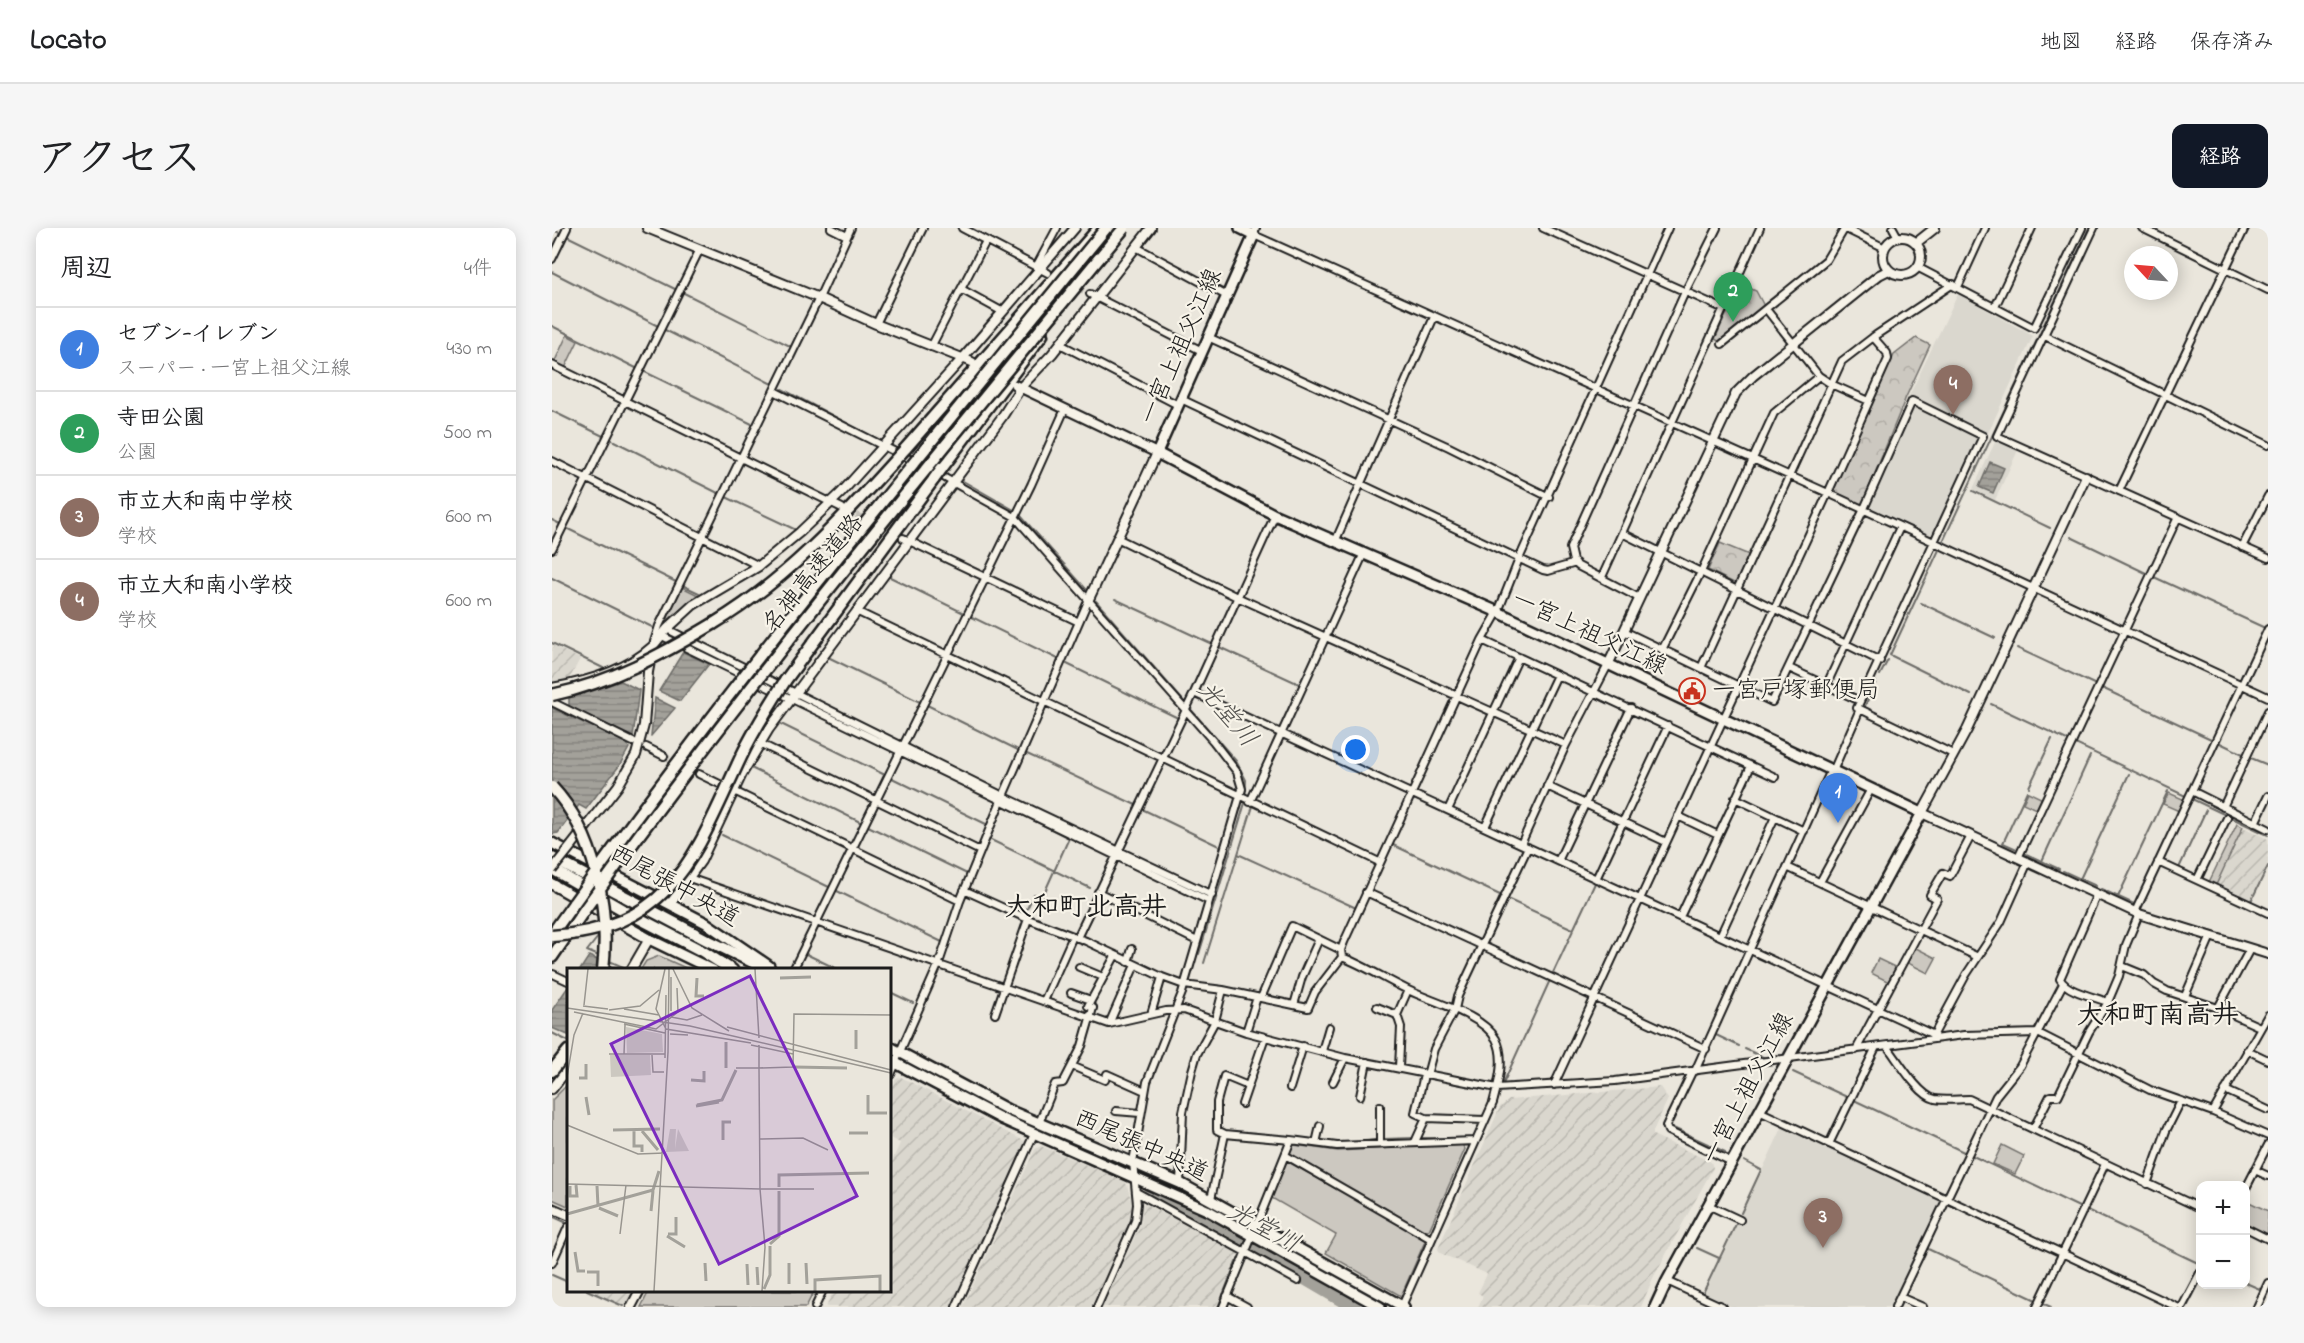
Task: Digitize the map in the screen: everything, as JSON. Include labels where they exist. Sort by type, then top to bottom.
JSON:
[{"type":"highway","points":[[552,694],[602,681],[672,648],[713,624],[765,588],[807,553],[850,510],[1099,228]]},
{"type":"highway","name":"名神高速道路","points":[[552,935],[639,813],[749,667],[1106,228]]},
{"type":"highway","name":"名神高速道路","points":[[552,957],[693,762],[810,611],[1124,228]]},
{"type":"highway","points":[[552,935],[581,933],[626,918],[649,905],[678,878],[699,847],[750,740],[785,681],[1038,341],[1129,228]]},
{"type":"highway","points":[[552,787],[565,803],[579,827],[595,870],[604,923],[603,968]]},
{"type":"highway","points":[[552,858],[707,940],[769,968]]},
{"type":"highway","points":[[552,870],[730,968]]},
{"type":"highway","points":[[552,1071],[567,1051]]},
{"type":"main road","points":[[1240,228],[1255,231]]},
{"type":"main road","name":"一宮上祖父江線","points":[[1255,231],[1156,453],[1275,515],[1498,612],[1922,813],[1708,1205],[1655,1307]]},
{"type":"main road","name":"西尾張中央道","points":[[552,843],[670,904],[720,933],[770,968]]},
{"type":"main road","points":[[552,884],[649,939],[710,968]]},
{"type":"main road","name":"西尾張中央道","points":[[891,1048],[976,1094],[1133,1162],[1211,1199],[1254,1234],[1380,1307]]},
{"type":"main road","name":"西尾張中央道","points":[[892,1062],[968,1103],[1183,1198],[1402,1307]]},
{"type":"street","points":[[552,259],[567,228]]},
{"type":"street","points":[[647,228],[972,362]]},
{"type":"street","points":[[831,228],[847,236]]},
{"type":"street","points":[[552,870],[618,786],[636,755],[644,725],[652,646],[660,626],[851,228]]},
{"type":"street","points":[[876,324],[923,228]]},
{"type":"street","points":[[962,228],[1048,273]]},
{"type":"street","points":[[1038,268],[1057,228]]},
{"type":"street","points":[[552,688],[606,674],[639,659],[693,605],[759,566],[800,532],[831,503],[963,358],[1004,312],[1038,268],[1075,228]]},
{"type":"street","points":[[670,904],[711,843],[759,743],[906,539],[953,481],[1018,386],[1060,344],[1093,295],[1151,228]]},
{"type":"street","points":[[1543,228],[1724,309]]},
{"type":"street","points":[[964,890],[1184,985],[1223,990],[1308,1008],[1341,953],[1379,862],[1482,640],[1498,612],[1519,559],[1549,497],[1668,228]]},
{"type":"street","points":[[1639,598],[1576,563],[1570,554],[1570,548],[1685,292],[1717,228]]},
{"type":"street","points":[[1602,577],[1760,228]]},
{"type":"street","points":[[1722,344],[1826,260],[1844,228],[1885,248]]},
{"type":"street","points":[[1893,228],[1898,237]]},
{"type":"street","points":[[1916,243],[1935,228]]},
{"type":"street","points":[[1701,668],[1842,362],[1873,337],[1956,285],[1985,228]]},
{"type":"street","points":[[1995,306],[2032,228]]},
{"type":"street","points":[[1917,267],[1956,285],[2034,328],[2082,228]]},
{"type":"street","points":[[2094,228],[1998,436],[2268,558]]},
{"type":"street","points":[[2142,228],[2268,290]]},
{"type":"street","points":[[2119,491],[2245,228]]},
{"type":"street","points":[[1255,231],[1434,317],[1753,459],[2268,697]]},
{"type":"street","points":[[1521,844],[1566,745],[1608,665],[1732,400],[1743,385],[1879,275],[1889,270],[1901,274],[1913,271],[1921,255],[1916,243],[1908,238],[1892,239],[1885,248],[1884,259],[1889,270]]},
{"type":"street","points":[[931,347],[986,241]]},
{"type":"street","points":[[1136,247],[1227,296]]},
{"type":"street","points":[[552,549],[700,249]]},
{"type":"street","points":[[961,289],[1004,312]]},
{"type":"street","points":[[1093,295],[1202,351]]},
{"type":"street","points":[[1766,309],[1819,376],[1869,401]]},
{"type":"street","points":[[1335,542],[1434,317]]},
{"type":"street","points":[[2045,336],[2268,445]]},
{"type":"street","points":[[1208,337],[1389,419],[1549,497]]},
{"type":"street","points":[[1554,1085],[1828,494],[1888,359],[1887,353],[1873,337]]},
{"type":"street","points":[[1060,344],[1179,402],[1519,559],[1548,571],[1576,563]]},
{"type":"street","points":[[552,364],[842,508]]},
{"type":"street","points":[[1662,650],[1778,407],[1819,376]]},
{"type":"street","points":[[892,1062],[899,1053],[939,963],[964,890],[1002,799],[1089,599],[1156,453],[1018,386]]},
{"type":"street","points":[[774,391],[953,481],[1015,517],[1214,741],[1237,772],[1246,800]]},
{"type":"street","points":[[1624,631],[1772,702],[1810,626],[1912,401],[1983,436],[1939,545],[1857,708],[1953,754]]},
{"type":"street","points":[[794,968],[1015,517],[1065,409]]},
{"type":"street","points":[[552,461],[704,536],[759,566]]},
{"type":"street","points":[[2086,476],[1967,730],[1922,813],[2137,913],[2268,954]]},
{"type":"street","points":[[2242,547],[2268,496]]},
{"type":"street","points":[[1044,1001],[1187,708],[1275,515]]},
{"type":"street","points":[[2018,858],[2178,517]]},
{"type":"street","points":[[1826,686],[1900,527]]},
{"type":"street","points":[[1622,533],[1880,661]]},
{"type":"street","points":[[1117,538],[1237,597],[1566,745]]},
{"type":"street","points":[[906,539],[1079,622]]},
{"type":"street","points":[[1096,1307],[1135,1221],[1136,1192],[1133,1162],[1145,1091],[1177,1010],[1210,898],[1246,800],[1281,734],[1364,553]]},
{"type":"street","points":[[856,611],[1379,862]]},
{"type":"street","points":[[2033,1130],[2050,1096],[2058,1096],[2078,1053],[2109,1002],[2137,913],[2158,862],[2268,629]]},
{"type":"street","points":[[664,632],[1002,799],[1210,898]]},
{"type":"street","points":[[1482,640],[1775,777]]},
{"type":"street","points":[[1448,810],[1519,657]]},
{"type":"street","points":[[1789,668],[1860,701]]},
{"type":"street","points":[[1485,827],[1557,675]]},
{"type":"street","points":[[1194,693],[1878,1009],[1933,1037]]},
{"type":"street","points":[[552,702],[633,742]]},
{"type":"street","points":[[1558,861],[1631,708]]},
{"type":"street","points":[[1732,1162],[1668,1131],[1666,1126],[1706,1048],[1860,709]]},
{"type":"street","points":[[2223,807],[2268,711]]},
{"type":"street","points":[[1596,879],[1668,726]]},
{"type":"street","points":[[759,743],[980,851]]},
{"type":"street","points":[[646,747],[664,756]]},
{"type":"street","points":[[1680,917],[1750,766]]},
{"type":"street","points":[[699,774],[960,901]]},
{"type":"street","points":[[1547,786],[1666,842]]},
{"type":"street","points":[[1820,882],[1871,789]]},
{"type":"street","points":[[2190,795],[2223,807],[2268,829]]},
{"type":"street","points":[[2255,823],[2268,796]]},
{"type":"street","points":[[1735,798],[1804,831]]},
{"type":"street","points":[[1678,816],[1718,835]]},
{"type":"street","points":[[1720,936],[1775,817]]},
{"type":"street","points":[[2197,880],[2227,818]]},
{"type":"street","points":[[1856,1050],[1937,899],[1930,895],[1943,873],[1950,876],[1971,836]]},
{"type":"street","points":[[1485,1120],[1426,1118],[1415,1113],[1434,1049],[1455,1009],[1458,996],[1528,847]]},
{"type":"street","points":[[1933,1037],[1966,975],[2001,922],[2028,862]]},
{"type":"street","points":[[2158,862],[2268,913]]},
{"type":"street","points":[[1787,867],[1978,957]]},
{"type":"street","points":[[688,878],[939,963],[1109,1024],[1177,1010],[1246,1032],[1345,1058],[1497,1088],[1615,1081],[1887,1046],[1933,1037],[2038,1033],[2150,1090],[2213,1112],[2268,1136]]},
{"type":"street","points":[[1098,892],[1197,941]]},
{"type":"street","points":[[1366,892],[1706,1048]]},
{"type":"street","points":[[1895,1307],[1996,1096],[2020,1066],[2062,984],[2060,979],[2097,894]]},
{"type":"street","points":[[995,1014],[1028,919]]},
{"type":"street","points":[[1246,1032],[1259,997],[1292,926],[1408,990],[1455,1009],[1479,1023],[1496,1040],[1500,1065],[1497,1088],[1402,1307]]},
{"type":"street","points":[[2185,996],[2211,936]]},
{"type":"street","points":[[632,968],[649,939]]},
{"type":"street","points":[[1294,1005],[1302,977],[1319,939]]},
{"type":"street","points":[[2218,1008],[2250,948]]},
{"type":"street","points":[[1109,1024],[1131,963],[1132,950]]},
{"type":"street","points":[[1039,1123],[1055,1084],[1063,1083],[1082,1046],[1093,1008],[1088,1006],[1115,956]]},
{"type":"street","points":[[2122,966],[2144,975],[2154,984],[2218,1008],[2260,1027]]},
{"type":"street","points":[[1079,967],[1103,977]]},
{"type":"street","points":[[554,974],[567,980]]},
{"type":"street","points":[[1151,1014],[1162,977]]},
{"type":"street","points":[[2062,984],[2109,1002]]},
{"type":"street","points":[[1180,1183],[1183,1112],[1192,1071],[1197,1054],[1215,1021],[1223,990]]},
{"type":"street","points":[[1399,1067],[1401,1027],[1397,1015],[1408,990]]},
{"type":"street","points":[[1071,993],[1091,1000]]},
{"type":"street","points":[[1074,1011],[1078,996]]},
{"type":"street","points":[[1377,1007],[1397,1015]]},
{"type":"street","points":[[2213,1112],[2268,1015]]},
{"type":"street","points":[[1322,1051],[1329,1027]]},
{"type":"street","points":[[1242,1104],[1265,1037]]},
{"type":"street","points":[[1290,1088],[1303,1046]]},
{"type":"street","points":[[1887,1046],[1917,1085],[1931,1097],[1937,1100],[1969,1099],[2196,1206]]},
{"type":"street","points":[[1829,1144],[1876,1047]]},
{"type":"street","points":[[2247,1050],[2268,1060]]},
{"type":"street","points":[[1334,1082],[1345,1058]]},
{"type":"street","points":[[1360,1096],[1367,1062]]},
{"type":"street","points":[[1072,1066],[1105,1080],[1107,1074],[1145,1091]]},
{"type":"street","points":[[552,1089],[567,1070]]},
{"type":"street","points":[[1248,1086],[1224,1076],[1217,1102],[1217,1130],[1225,1134],[1337,1146],[1475,1141]]},
{"type":"street","points":[[2225,1090],[2268,1110]]},
{"type":"street","points":[[2147,1184],[2166,1131],[2181,1101]]},
{"type":"street","points":[[1380,1106],[1380,1144]]},
{"type":"street","points":[[1116,1110],[1140,1113]]},
{"type":"street","points":[[1759,1111],[2177,1307]]},
{"type":"street","points":[[1415,1142],[1426,1118]]},
{"type":"street","points":[[1316,1143],[1320,1126]]},
{"type":"street","points":[[956,1307],[1034,1134]]},
{"type":"street","points":[[1211,1199],[1225,1134]]},
{"type":"street","points":[[1223,1307],[1291,1140]]},
{"type":"street","points":[[2250,1181],[2268,1145]]},
{"type":"street","points":[[1285,1155],[1431,1239]]},
{"type":"street","points":[[2037,1307],[2105,1164]]},
{"type":"street","points":[[2255,1170],[2268,1176]]},
{"type":"street","points":[[1136,1192],[1298,1281]]},
{"type":"street","points":[[1708,1205],[1740,1220]]},
{"type":"street","points":[[552,1208],[567,1215]]},
{"type":"street","points":[[552,1263],[567,1229]]},
{"type":"street","points":[[2250,1230],[2268,1239]]},
{"type":"street","points":[[552,1244],[559,1247]]},
{"type":"street","points":[[1667,1281],[1723,1307]]},
{"type":"street","points":[[2182,1307],[2196,1281]]},
{"type":"street","points":[[2257,1307],[2268,1283]]},
{"type":"street","points":[[631,1307],[638,1292]]},
{"type":"street","points":[[815,1307],[822,1292]]},
{"type":"street","points":[[1227,1296],[1246,1307]]},
{"type":"street","points":[[1900,1297],[1923,1307]]},
{"type":"shaded area","points":[[1958,294],[2033,336],[1988,433],[1982,431],[1932,538],[1869,509],[1916,401],[1909,396]]},
{"type":"shaded area","points":[[1997,438],[2019,448],[1995,500],[1973,489]]},
{"type":"shaded area","points":[[1990,462],[2004,468],[1993,493],[1979,487]]},
{"type":"shaded area","points":[[554,646],[580,659],[570,678],[552,683],[552,650]]},
{"type":"shaded area","points":[[683,652],[709,664],[680,701],[659,691]]},
{"type":"shaded area","points":[[621,681],[639,690],[633,737],[569,707],[569,698]]},
{"type":"shaded area","points":[[655,698],[675,708],[651,736]]},
{"type":"shaded area","points":[[552,708],[627,743],[629,748],[619,766],[586,809],[579,805],[558,833],[552,834]]},
{"type":"shaded area","points":[[2243,827],[2268,839],[2268,863],[2250,901],[2216,885]]},
{"type":"shaded area","points":[[589,956],[615,968],[581,968]]},
{"type":"shaded area","points":[[567,988],[567,1035],[552,1028],[552,1010]]},
{"type":"shaded area","points":[[901,1077],[1024,1141],[1025,1144],[951,1307],[826,1307],[833,1292],[891,1292],[891,1164],[900,1143],[891,1138],[891,1090],[896,1079]]},
{"type":"shaded area","points":[[1660,1087],[1668,1099],[1653,1135],[1711,1162],[1713,1168],[1653,1278],[1641,1307],[1478,1307],[1483,1296],[1478,1293],[1487,1274],[1440,1253],[1438,1249],[1500,1107],[1509,1100]]},
{"type":"shaded area","points":[[1783,1126],[1941,1199],[1942,1203],[1893,1307],[1732,1307],[1704,1294]]},
{"type":"shaded area","points":[[1041,1146],[1124,1181],[1127,1185],[1132,1203],[1131,1220],[1091,1307],[963,1307],[1035,1149]]},
{"type":"shaded area","points":[[1143,1203],[1238,1253],[1216,1307],[1103,1307],[1141,1223]]},
{"type":"shaded area","points":[[592,1292],[632,1292],[625,1306]]},
{"type":"green space","points":[[1740,284],[1756,291],[1764,306],[1720,342],[1715,339]]},
{"type":"green space","points":[[567,335],[578,341],[565,368],[554,363]]},
{"type":"green space","points":[[1916,338],[1930,345],[1862,505],[1833,491],[1894,355]]},
{"type":"green space","points":[[1720,543],[1749,555],[1736,584],[1708,570]]},
{"type":"green space","points":[[682,587],[698,595],[669,619],[667,618]]},
{"type":"green space","points":[[2028,792],[2043,799],[2038,810],[2023,803]]},
{"type":"green space","points":[[2169,793],[2185,800],[2179,811],[2163,804]]},
{"type":"green space","points":[[2237,824],[2243,827],[2216,885],[2209,882]]},
{"type":"green space","points":[[1914,947],[1936,958],[1928,973],[1906,962]]},
{"type":"green space","points":[[659,956],[686,968],[642,968],[646,961]]},
{"type":"green space","points":[[1878,959],[1897,968],[1889,982],[1871,973]]},
{"type":"green space","points":[[567,1085],[567,1206],[552,1199],[552,1100]]},
{"type":"green space","points":[[1462,1144],[1465,1149],[1429,1230],[1425,1231],[1290,1155],[1289,1152],[1294,1145],[1338,1151]]},
{"type":"green space","points":[[2002,1145],[2024,1156],[2015,1174],[1993,1164]]},
{"type":"green space","points":[[1285,1160],[1426,1239],[1401,1296],[1326,1253],[1336,1235],[1270,1197]]},
{"type":"green space","points":[[2250,1202],[2268,1211],[2268,1235],[2250,1227]]},
{"type":"green space","points":[[648,1292],[814,1292],[806,1307],[641,1307]]},
{"type":"waterway","points":[[1971,695],[1890,655],[2089,228]]},
{"type":"waterway","points":[[553,230],[560,233]]},
{"type":"waterway","points":[[567,236],[677,290]]},
{"type":"waterway","points":[[552,272],[658,326]]},
{"type":"waterway","points":[[682,292],[792,347]]},
{"type":"waterway","points":[[552,326],[638,369]]},
{"type":"waterway","points":[[665,330],[774,385]]},
{"type":"waterway","points":[[643,371],[754,425]]},
{"type":"waterway","points":[[782,389],[877,439]]},
{"type":"waterway","points":[[552,411],[605,437]]},
{"type":"waterway","points":[[610,439],[720,494]]},
{"type":"waterway","points":[[963,481],[1014,510]]},
{"type":"waterway","points":[[1973,491],[2050,528]]},
{"type":"waterway","points":[[726,497],[794,529]]},
{"type":"waterway","points":[[1020,515],[1086,589]]},
{"type":"waterway","points":[[552,520],[562,525]]},
{"type":"waterway","points":[[566,528],[676,582]]},
{"type":"waterway","points":[[2071,537],[2148,574]]},
{"type":"waterway","points":[[890,577],[1058,659]]},
{"type":"waterway","points":[[2154,577],[2265,628]]},
{"type":"waterway","points":[[552,578],[652,627]]},
{"type":"waterway","points":[[682,585],[699,593]]},
{"type":"waterway","points":[[1115,599],[1214,645]]},
{"type":"waterway","name":"光堂川","points":[[1096,601],[1236,761],[1246,780],[1245,803],[1199,954]]},
{"type":"waterway","points":[[1921,603],[1995,638]]},
{"type":"waterway","points":[[670,636],[678,640]]},
{"type":"waterway","points":[[552,643],[603,668]]},
{"type":"waterway","points":[[686,644],[721,661]]},
{"type":"waterway","points":[[1219,647],[1299,684]]},
{"type":"waterway","points":[[2017,648],[2096,685]]},
{"type":"waterway","points":[[830,658],[920,702]]},
{"type":"waterway","points":[[1880,675],[1888,660]]},
{"type":"waterway","points":[[1067,664],[1180,719]]},
{"type":"waterway","points":[[1864,708],[1876,682]]},
{"type":"waterway","points":[[765,683],[776,688]]},
{"type":"waterway","points":[[2102,688],[2211,739]]},
{"type":"waterway","points":[[925,704],[1020,751]]},
{"type":"waterway","points":[[1991,704],[2268,835]]},
{"type":"waterway","points":[[1862,713],[1904,733]]},
{"type":"waterway","points":[[781,724],[885,775]]},
{"type":"waterway","points":[[2029,787],[2052,739]]},
{"type":"waterway","points":[[2220,743],[2243,754]]},
{"type":"waterway","points":[[1027,754],[1138,806]]},
{"type":"waterway","points":[[2042,861],[2090,756]]},
{"type":"waterway","points":[[2251,758],[2268,765]]},
{"type":"waterway","points":[[753,769],[862,823]]},
{"type":"waterway","points":[[2080,879],[2129,774]]},
{"type":"waterway","points":[[890,777],[988,825]]},
{"type":"waterway","points":[[2019,850],[2003,843],[2027,791]]},
{"type":"waterway","points":[[2118,897],[2168,791]]},
{"type":"waterway","points":[[1204,963],[1253,806]]},
{"type":"waterway","points":[[1007,807],[1069,838],[1042,898],[1034,894],[1025,913]]},
{"type":"waterway","points":[[1142,809],[1223,848]]},
{"type":"waterway","points":[[2179,868],[2206,810]]},
{"type":"waterway","points":[[866,825],[967,874]]},
{"type":"waterway","points":[[722,835],[829,887]]},
{"type":"waterway","points":[[991,840],[1090,888]]},
{"type":"waterway","points":[[1391,844],[1502,896]]},
{"type":"waterway","points":[[2024,853],[2059,869]]},
{"type":"waterway","points":[[1238,854],[1354,907]]},
{"type":"waterway","points":[[1136,862],[1207,896]]},
{"type":"waterway","points":[[2251,901],[2268,866]]},
{"type":"waterway","points":[[2063,871],[2096,886]]},
{"type":"waterway","points":[[1553,973],[1596,881]]},
{"type":"waterway","points":[[2101,889],[2134,904]]},
{"type":"waterway","points":[[835,890],[942,942]]},
{"type":"waterway","points":[[1507,899],[1573,929]]},
{"type":"waterway","points":[[598,937],[587,951],[599,956]]},
{"type":"waterway","points":[[804,953],[835,968]]},
{"type":"waterway","points":[[607,960],[623,967]]},
{"type":"waterway","points":[[1503,1084],[1550,980]]},
{"type":"waterway","points":[[891,992],[913,1003]]},
{"type":"waterway","points":[[552,1033],[567,1040]]},
{"type":"waterway","points":[[1716,1035],[1739,1046]]},
{"type":"waterway","points":[[1745,1049],[1765,1058]]},
{"type":"waterway","points":[[1793,1072],[1849,1098]]},
{"type":"waterway","points":[[1854,1100],[1966,1153]]},
{"type":"waterway","points":[[1671,1127],[1725,1152]]},
{"type":"waterway","points":[[1383,1139],[1414,1138]]},
{"type":"waterway","points":[[1421,1138],[1454,1139]]},
{"type":"waterway","points":[[1353,1143],[1375,1140]]},
{"type":"waterway","points":[[2260,1168],[2268,1153]]},
{"type":"waterway","points":[[1973,1156],[2081,1208]]},
{"type":"waterway","points":[[1741,1213],[1761,1170],[1744,1161]]},
{"type":"waterway","points":[[2250,1189],[2257,1175]]},
{"type":"waterway","points":[[2263,1178],[2268,1180]]},
{"type":"waterway","name":"光堂川","points":[[1150,1194],[1269,1257],[1354,1307]]},
{"type":"waterway","points":[[2087,1210],[2196,1262]]},
{"type":"waterway","points":[[552,1216],[565,1222]]},
{"type":"waterway","points":[[1703,1293],[1736,1224]]},
{"type":"waterway","points":[[1697,1248],[1719,1258]]},
{"type":"waterway","points":[[1928,1249],[2036,1300]]},
{"type":"waterway","points":[[1218,1307],[1236,1262]]},
{"type":"waterway","points":[[552,1275],[567,1282]]},
{"type":"waterway","points":[[2250,1285],[2262,1290]]},
{"type":"waterway","points":[[2187,1307],[2196,1289]]},
{"type":"waterway","points":[[592,1292],[623,1306]]},
{"type":"waterway","points":[[2042,1303],[2051,1307]]},
{"type":"tunnel","points":[[1062,280],[1090,294]]},
{"type":"tunnel","points":[[848,511],[895,534]]},
{"type":"tunnel","points":[[664,756],[699,774]]},
{"type":"place","name":"寺田公園","points":[[1733,322]]},
{"type":"place","name":"市立大和南小学校","points":[[1953,415]]},
{"type":"place","name":"一宮戸塚郵便局","points":[[1692,691]]},
{"type":"place","name":"セブン-イレブン","points":[[1838,823]]},
{"type":"place","name":"市立大和南中学校","points":[[1823,1248]]},
{"type":"district","name":"大和町北高井","points":[[1086,908]]},
{"type":"district","name":"大和町南高井","points":[[2158,1016]]}]
